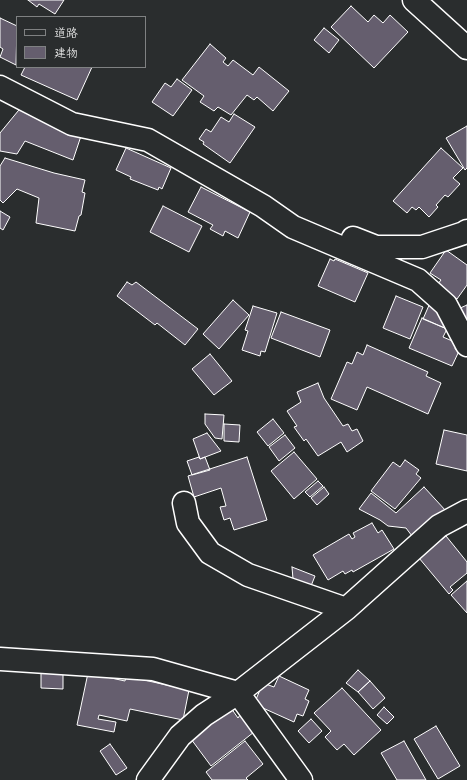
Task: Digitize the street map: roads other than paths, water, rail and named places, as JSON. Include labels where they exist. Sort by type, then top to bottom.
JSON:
[{"type":"street","points":[[414,0],[467,48]]},
{"type":"street","points":[[0,86],[72,124],[148,140],[263,206],[293,227],[418,280],[446,305],[467,345]]},
{"type":"street","points":[[263,206],[295,215],[376,247],[422,247],[467,231]]},
{"type":"street","points":[[184,503],[188,522],[210,553],[248,575],[346,610]]},
{"type":"street","points":[[148,780],[180,736],[204,714],[238,693],[346,610],[439,526],[467,511]]},
{"type":"street","points":[[0,659],[152,669],[238,693],[301,780]]}]
